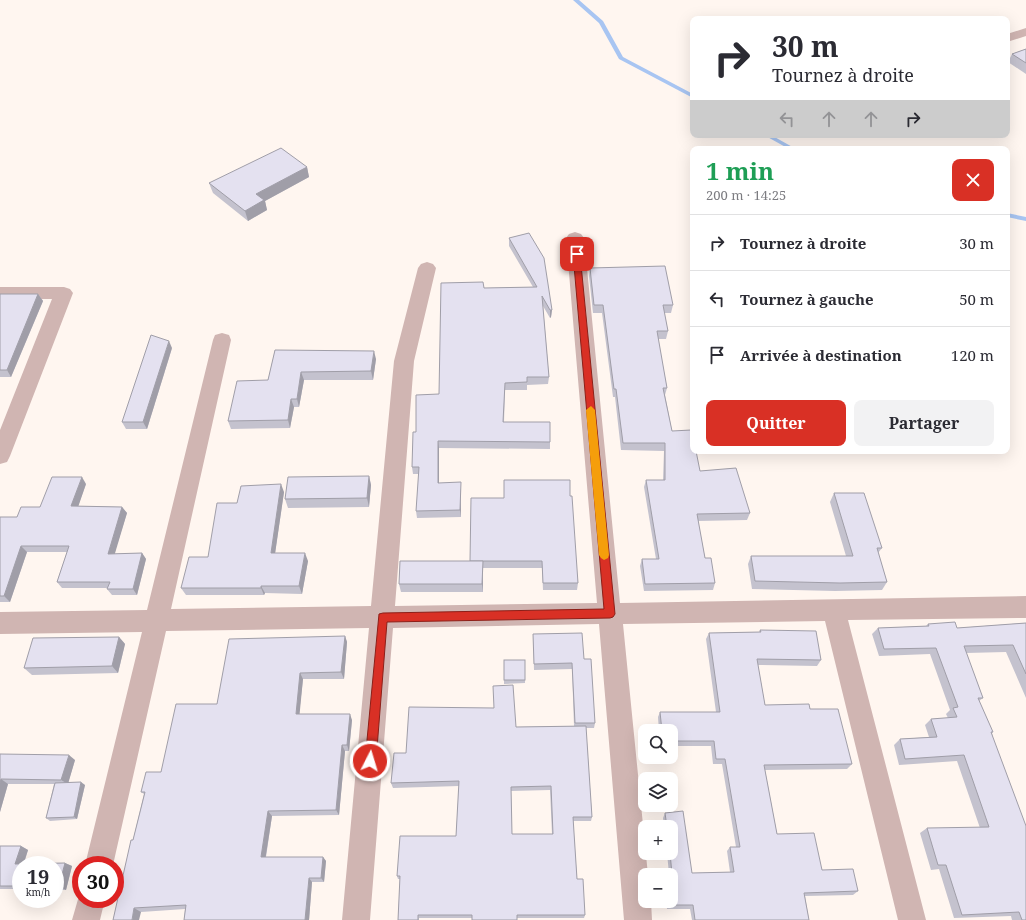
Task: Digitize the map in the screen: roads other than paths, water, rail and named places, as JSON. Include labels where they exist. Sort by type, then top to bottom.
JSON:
[{"type":"street","points":[[1010,37],[1026,32]]},
{"type":"street","points":[[575,238],[638,920]]},
{"type":"street","points":[[356,920],[404,361],[427,268]]},
{"type":"street","points":[[0,293],[64,293],[0,456]]},
{"type":"street","points":[[101,856],[222,340]]},
{"type":"street","points":[[0,623],[1026,607]]},
{"type":"street","points":[[834,610],[912,920]]},
{"type":"street","points":[[86,920],[89,908]]},
{"type":"waterway","points":[[576,0],[601,22],[621,58],[690,94]]},
{"type":"waterway","points":[[773,138],[787,146]]},
{"type":"waterway","points":[[1010,216],[1026,219]]}]
